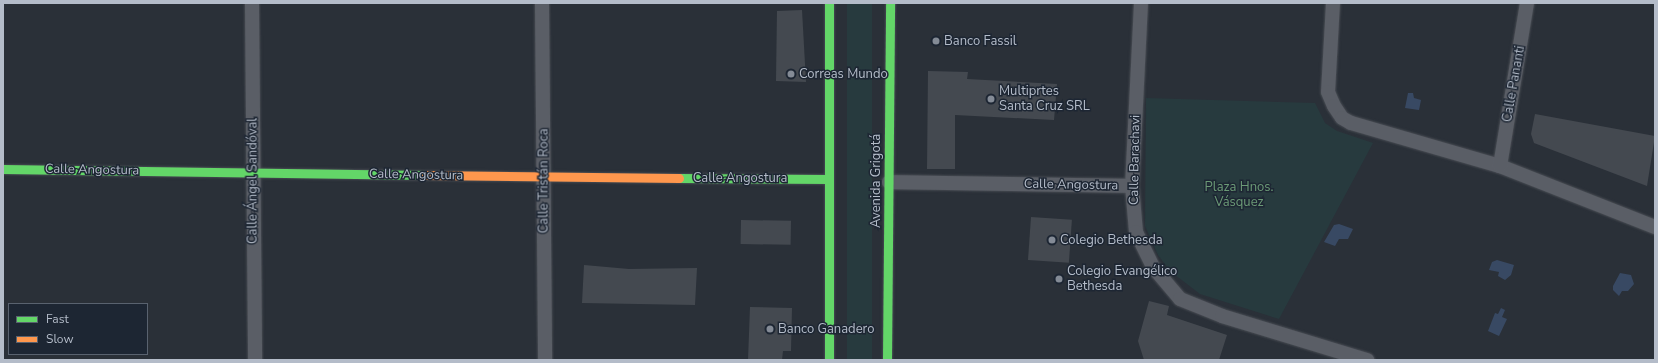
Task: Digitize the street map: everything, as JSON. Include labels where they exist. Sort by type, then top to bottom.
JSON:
[{"type":"street","name":"Calle Ángel Sandóval","points":[[252,3],[255,360]]},
{"type":"street","name":"Calle Tristán Roca","points":[[542,3],[545,177],[545,360]]},
{"type":"street","points":[[829,3],[829,360]]},
{"type":"street","name":"Avenida Grigotá","points":[[888,360],[890,3]]},
{"type":"street","name":"Calle Barachavi","points":[[1141,3],[1132,186],[1136,232],[1153,267],[1180,299],[1222,316],[1367,360]]},
{"type":"street","points":[[1333,3],[1328,92],[1334,106],[1342,118],[1351,123],[1500,166],[1655,227]]},
{"type":"street","name":"Calle Pananti","points":[[1500,166],[1527,3]]},
{"type":"street","name":"Calle Angostura","points":[[3,168],[253,174],[829,179]]},
{"type":"street","name":"Calle Angostura","points":[[889,182],[1132,186]]},
{"type":"green space","points":[[847,3],[872,3],[872,360],[847,360]]},
{"type":"green space","name":"Plaza Hnos. Vásquez","points":[[1146,98],[1315,103],[1325,123],[1337,131],[1373,143],[1279,319],[1200,294],[1170,271],[1158,255],[1145,226]]},
{"type":"water","points":[[1408,93],[1413,93],[1414,98],[1421,100],[1419,110],[1405,108]]},
{"type":"water","points":[[1339,224],[1353,229],[1348,239],[1339,239],[1335,246],[1324,242],[1334,225]]},
{"type":"water","points":[[1497,260],[1514,265],[1511,275],[1505,280],[1498,276],[1499,272],[1489,270],[1492,262]]},
{"type":"water","points":[[1620,273],[1631,275],[1634,284],[1628,291],[1622,291],[1619,296],[1613,290],[1613,286]]},
{"type":"water","points":[[1501,308],[1505,310],[1502,317],[1507,319],[1499,336],[1488,331],[1495,313],[1498,314]]},
{"type":"building","points":[[802,10],[806,82],[776,81],[777,11]]},
{"type":"building","name":"Multiprtes Santa Cruz SRL","points":[[928,71],[968,72],[967,79],[1057,84],[1054,120],[955,115],[955,169],[927,169]]},
{"type":"building","points":[[1535,114],[1655,136],[1647,186],[1534,143],[1531,134]]},
{"type":"building","name":"Colegio Bethesda","points":[[1031,217],[1072,220],[1069,263],[1028,260]]},
{"type":"building","points":[[741,220],[791,221],[791,245],[741,244]]},
{"type":"building","points":[[584,265],[629,269],[697,268],[695,305],[582,303]]},
{"type":"building","points":[[1149,301],[1169,306],[1167,315],[1227,335],[1219,360],[1144,360],[1138,341]]},
{"type":"building","name":"Banco Ganadero","points":[[750,307],[792,308],[791,351],[783,351],[782,360],[748,360]]},
{"type":"traffic: fast","points":[[829,3],[829,360]]},
{"type":"traffic: fast","points":[[887,360],[890,3]]},
{"type":"traffic: fast","points":[[3,169],[426,175]]},
{"type":"traffic: fast","points":[[679,178],[829,179]]},
{"type":"traffic: slow","points":[[426,175],[679,178]]},
{"type":"place","name":"Banco Fassil","points":[[936,41]]},
{"type":"place","name":"Correas Mundo","points":[[791,74]]},
{"type":"place","name":"Multiprtes Santa Cruz SRL","points":[[991,99]]},
{"type":"place","name":"Colegio Bethesda","points":[[1052,240]]},
{"type":"place","name":"Colegio Evangélico Bethesda","points":[[1059,279]]},
{"type":"place","name":"Banco Ganadero","points":[[770,329]]}]
